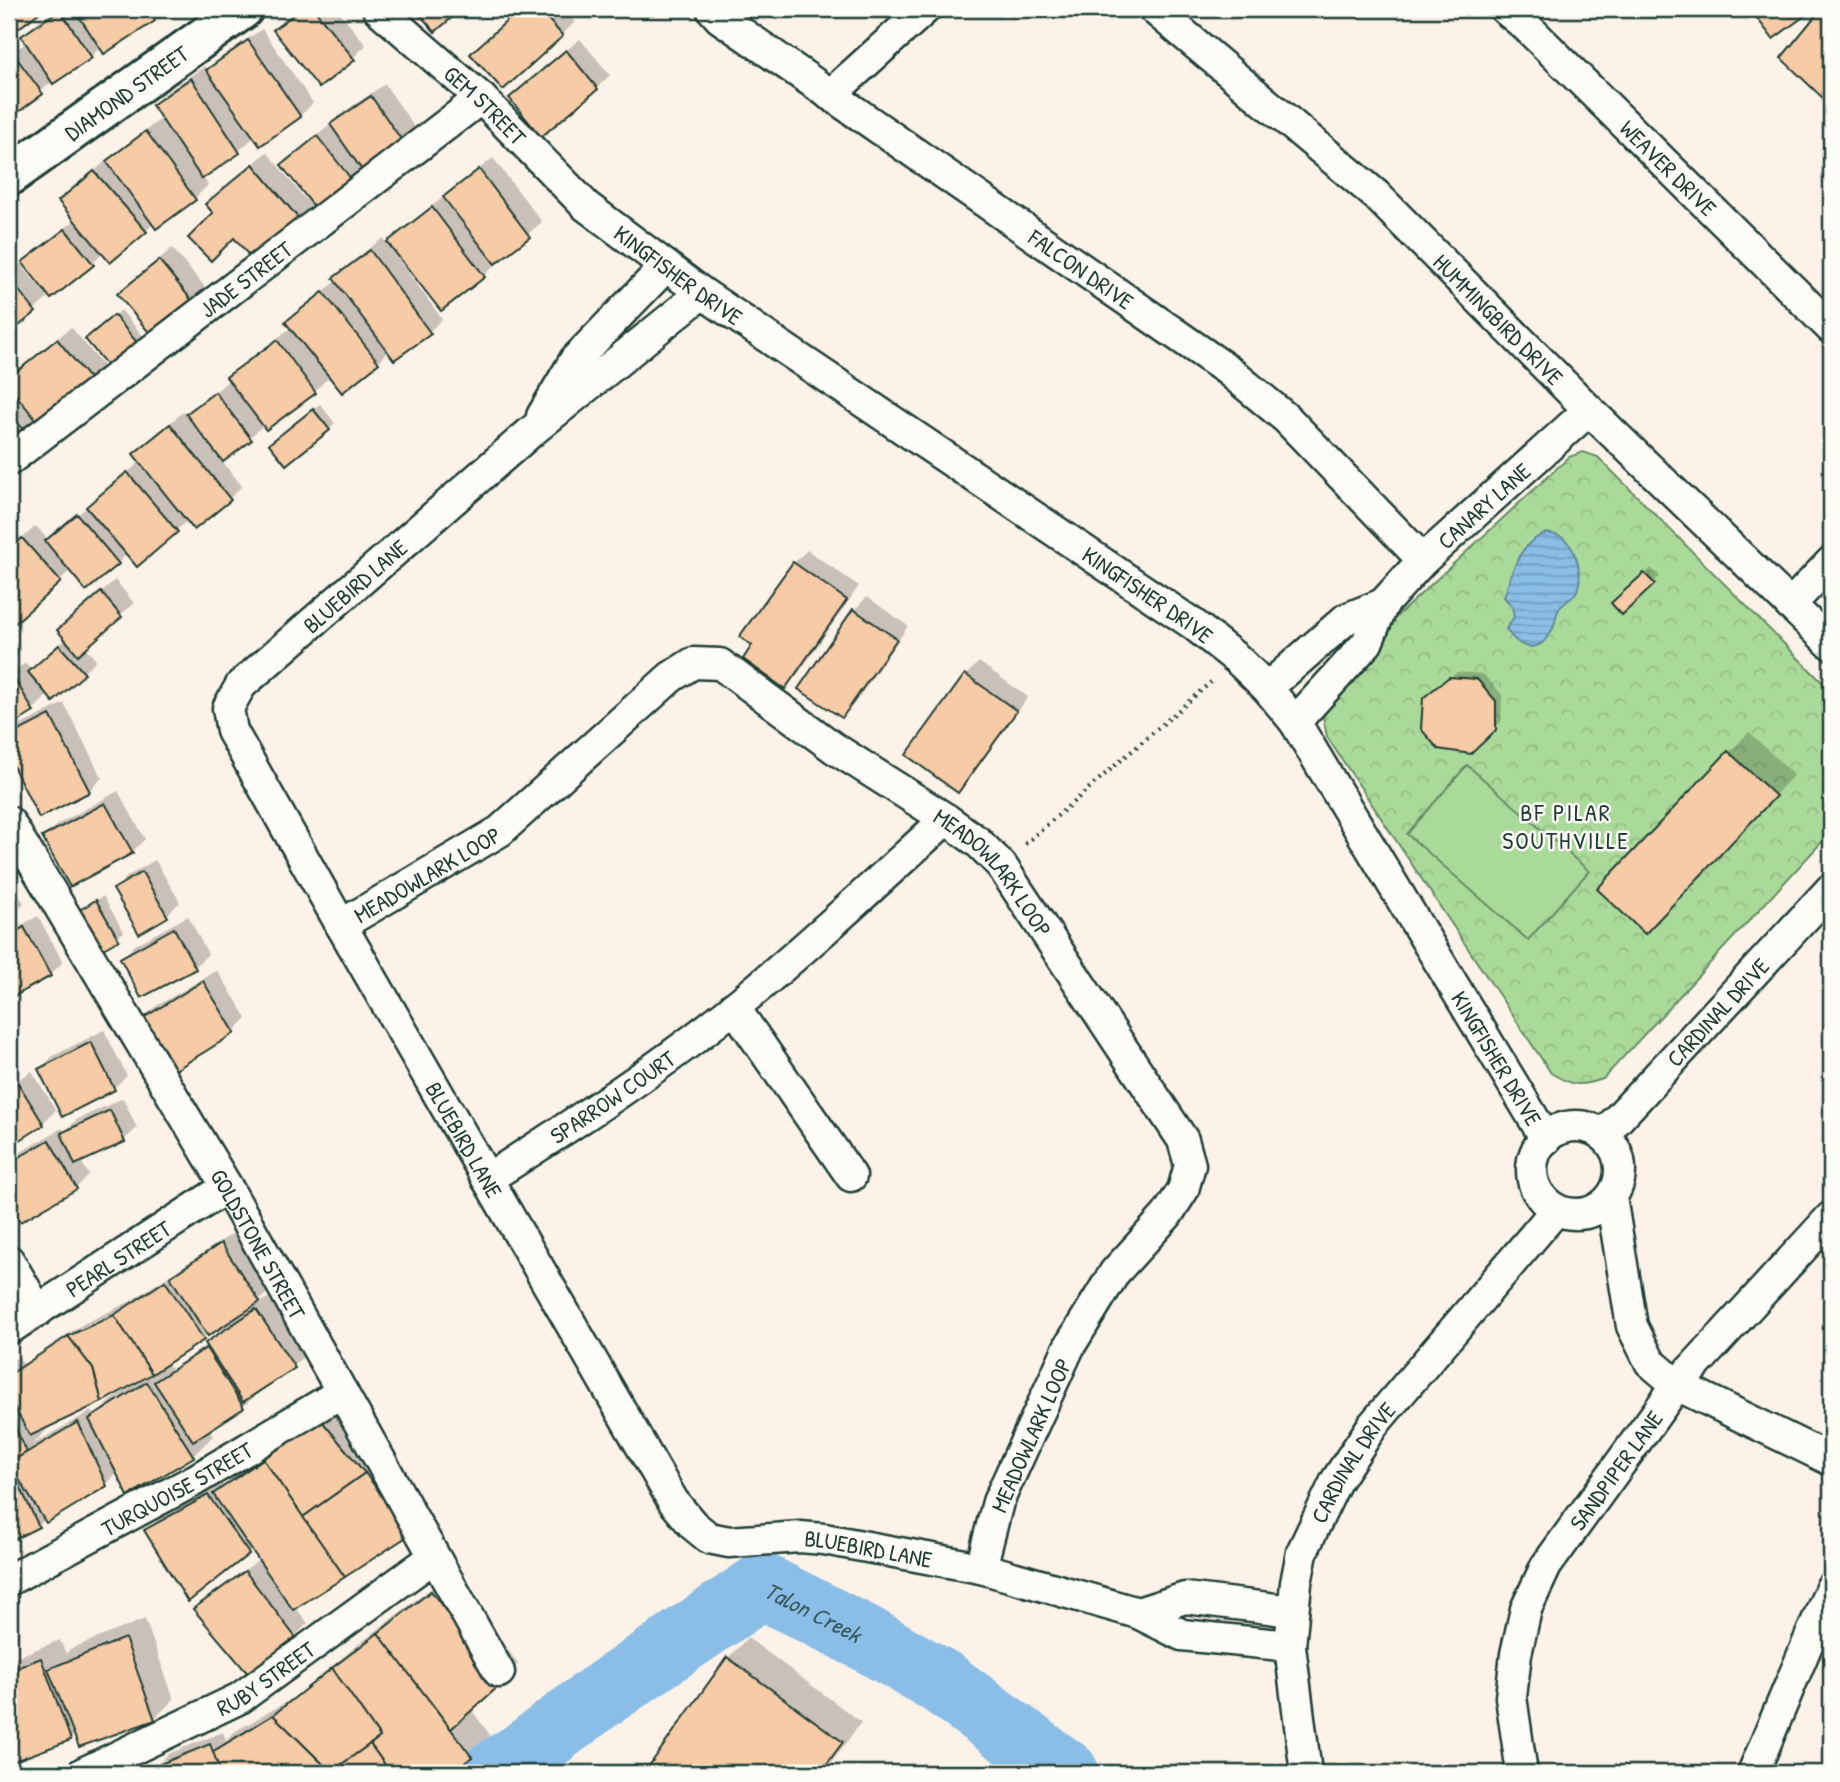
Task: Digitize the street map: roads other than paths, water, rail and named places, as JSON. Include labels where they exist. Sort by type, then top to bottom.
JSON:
[{"type":"street","name":"DIAMOND STREET","points":[[9,176],[243,9]]},
{"type":"street","name":"GEM STREET","points":[[378,9],[481,98],[586,206]]},
{"type":"street","name":"FALCON DRIVE","points":[[712,9],[720,18],[830,95],[1230,371],[1287,419],[1423,561]]},
{"type":"street","points":[[830,95],[925,9]]},
{"type":"street","name":"HUMMINGBIRD DRIVE","points":[[1154,9],[1376,195],[1589,410],[1831,644]]},
{"type":"street","name":"WEAVER DRIVE","points":[[1505,9],[1527,27],[1831,328]]},
{"type":"street","name":"JADE STREET","points":[[9,460],[481,98]]},
{"type":"street","name":"KINGFISHER DRIVE","points":[[586,206],[702,293],[1193,624],[1237,659],[1267,688],[1295,722],[1546,1139]]},
{"type":"street","name":"BLUEBIRD LANE","points":[[532,432],[575,360],[666,266]]},
{"type":"street","name":"BLUEBIRD LANE","points":[[702,293],[532,432],[241,685],[228,708],[232,731],[673,1501],[692,1525],[709,1538],[729,1542],[800,1537],[824,1539],[981,1568],[1138,1614],[1182,1635],[1290,1646]]},
{"type":"street","name":"CANARY LANE","points":[[1295,722],[1367,643],[1383,604],[1423,561],[1589,410]]},
{"type":"street","points":[[1790,605],[1831,562]]},
{"type":"street","name":"CANARY LANE","points":[[1267,688],[1346,619],[1383,604]]},
{"type":"street","name":"MEADOWLARK LOOP","points":[[341,925],[500,831],[671,677],[693,663],[720,664],[834,748],[946,819],[978,842],[1001,865],[1183,1140],[1190,1164],[1183,1190],[1167,1214],[1115,1272],[1069,1348],[998,1502],[981,1568]]},
{"type":"street","name":"SPARROW COURT","points":[[487,1179],[634,1082],[734,1007],[946,819]]},
{"type":"street","name":"GOLDSTONE STREET","points":[[9,822],[228,1187],[499,1672]]},
{"type":"street","name":"CARDINAL DRIVE","points":[[1603,1135],[1831,889]]},
{"type":"street","points":[[734,1007],[851,1176]]},
{"type":"street","points":[[1584,1127],[1603,1135],[1615,1148],[1620,1164],[1619,1182],[1611,1197],[1598,1209],[1577,1214],[1556,1210],[1540,1196],[1532,1177],[1534,1156],[1546,1139],[1564,1128],[1584,1127]]},
{"type":"street","name":"PEARL STREET","points":[[9,1329],[228,1187]]},
{"type":"street","points":[[1611,1197],[1632,1326],[1650,1362],[1677,1385],[1831,1460]]},
{"type":"street","name":"CARDINAL DRIVE","points":[[1306,1773],[1290,1646],[1302,1552],[1336,1481],[1373,1425],[1556,1210]]},
{"type":"street","name":"SANDPIPER LANE","points":[[1522,1773],[1511,1698],[1516,1654],[1526,1609],[1546,1566],[1677,1385],[1831,1217]]},
{"type":"street","points":[[9,1261],[38,1311]]},
{"type":"street","name":"TURQUOISE STREET","points":[[9,1580],[195,1480],[342,1392]]},
{"type":"street","name":"RUBY STREET","points":[[83,1773],[240,1698],[434,1557]]},
{"type":"street","points":[[1753,1773],[1831,1588]]},
{"type":"street","points":[[1138,1614],[1185,1598],[1293,1611]]},
{"type":"water","points":[[1547,533],[1561,537],[1572,549],[1578,564],[1578,587],[1575,594],[1559,609],[1547,638],[1529,647],[1517,642],[1506,629],[1514,617],[1512,606],[1504,597],[1523,550],[1537,537]]},
{"type":"waterway","name":"Talon Creek","points":[[493,1773],[762,1586],[867,1639],[940,1681],[1066,1773]]},
{"type":"district","name":"BF PILAR SOUTHVILLE","points":[[1566,826]]}]
